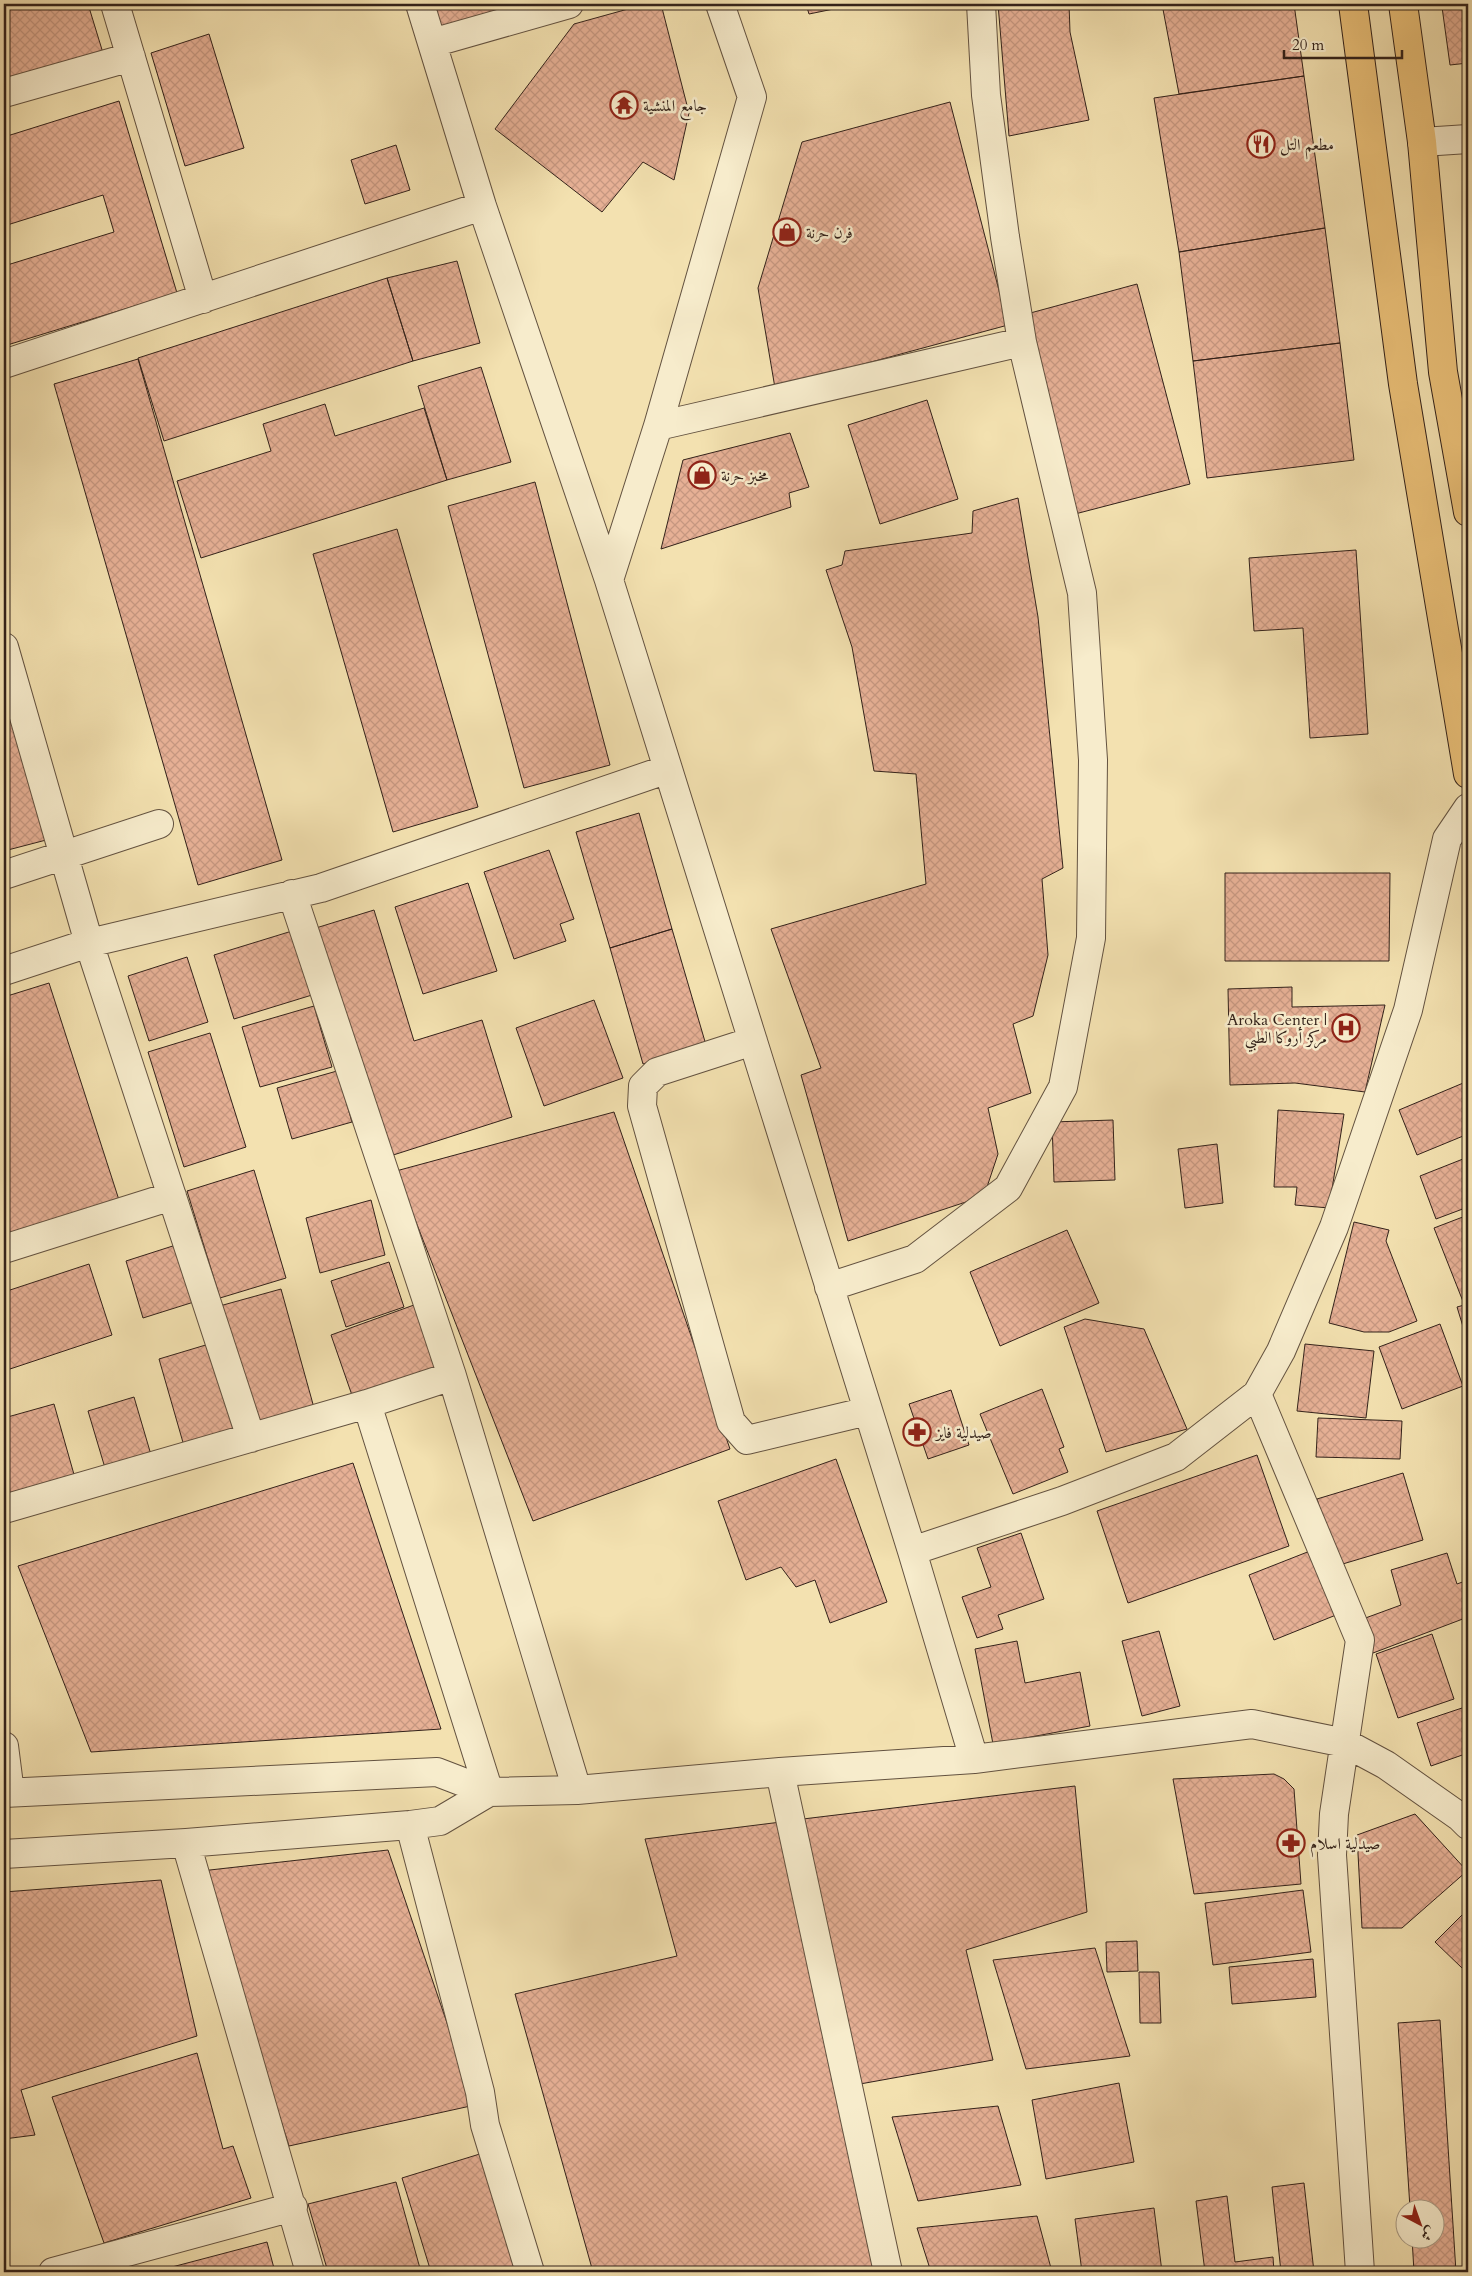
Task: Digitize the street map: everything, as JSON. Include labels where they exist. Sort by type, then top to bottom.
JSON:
[{"type":"main road","points":[[1353,4],[1403,384],[1468,774]]},
{"type":"main road","points":[[1403,4],[1422,142],[1442,372],[1468,512]]},
{"type":"street","points":[[116,4],[203,299]]},
{"type":"street","points":[[420,4],[482,206],[609,580],[912,1551],[974,1758]]},
{"type":"street","points":[[432,43],[569,4]]},
{"type":"street","points":[[609,580],[658,426],[752,97],[720,4]]},
{"type":"street","points":[[829,1286],[915,1259],[1008,1188],[1063,1086],[1091,938],[1092,760],[1082,593],[1022,342],[1005,237],[986,95],[981,4]]},
{"type":"street","points":[[4,93],[131,57]]},
{"type":"street","points":[[1422,142],[1468,139]]},
{"type":"street","points":[[4,364],[482,206]]},
{"type":"street","points":[[658,426],[1022,342]]},
{"type":"street","points":[[4,647],[89,943],[251,1438]]},
{"type":"street","points":[[4,971],[89,943],[321,888],[668,769]]},
{"type":"street","points":[[912,1551],[1062,1501],[1176,1457],[1257,1394],[1281,1351],[1334,1227],[1408,1010],[1447,839],[1468,808]]},
{"type":"street","points":[[4,875],[159,824]]},
{"type":"street","points":[[292,894],[452,1376],[577,1790]]},
{"type":"street","points":[[753,1041],[657,1072],[643,1086],[642,1106],[731,1422],[747,1440],[868,1411]]},
{"type":"street","points":[[4,1249],[172,1196]]},
{"type":"street","points":[[4,1509],[367,1404],[452,1376]]},
{"type":"street","points":[[1257,1394],[1360,1640],[1334,1814],[1332,1855],[1360,2272]]},
{"type":"street","points":[[367,1404],[489,1792]]},
{"type":"street","points":[[4,1746],[7,1793],[437,1772],[489,1792],[577,1790],[780,1772],[974,1758],[1252,1724],[1345,1743],[1386,1765],[1468,1825]]},
{"type":"street","points":[[780,1772],[888,2272]]},
{"type":"street","points":[[4,1854],[186,1843],[410,1825],[440,1820],[489,1792]]},
{"type":"street","points":[[410,1825],[480,2092],[485,2125],[530,2272]]},
{"type":"street","points":[[186,1843],[310,2272]]},
{"type":"street","points":[[53,2272],[293,2208]]},
{"type":"building","points":[[4,4],[88,4],[103,53],[9,82],[4,65]]},
{"type":"building","points":[[430,4],[544,4],[440,36]]},
{"type":"building","points":[[646,4],[661,4],[689,113],[674,180],[643,162],[602,212],[495,129],[574,24]]},
{"type":"building","points":[[806,4],[858,4],[809,14]]},
{"type":"building","points":[[998,4],[1069,4],[1070,32],[1089,120],[1009,136]]},
{"type":"building","points":[[1162,4],[1294,4],[1304,76],[1179,94]]},
{"type":"building","points":[[1468,4],[1468,63],[1450,65],[1442,7]]},
{"type":"building","points":[[209,34],[244,148],[185,166],[151,53]]},
{"type":"building","points":[[1304,76],[1325,228],[1179,252],[1154,98]]},
{"type":"building","points":[[119,101],[177,293],[4,346],[4,266],[114,232],[103,195],[4,226],[4,137]]},
{"type":"building","points":[[950,102],[1008,325],[775,388],[758,288],[802,142]]},
{"type":"building","points":[[396,145],[410,190],[365,204],[351,160]]},
{"type":"building","points":[[1325,228],[1340,343],[1193,361],[1179,252]]},
{"type":"building","points":[[457,261],[480,343],[413,361],[387,278]]},
{"type":"building","points":[[387,278],[413,361],[164,441],[138,358]]},
{"type":"building","points":[[1137,284],[1190,484],[1075,514],[1023,315]]},
{"type":"building","points":[[1340,343],[1354,460],[1207,478],[1193,361]]},
{"type":"building","points":[[138,359],[282,860],[198,885],[54,384]]},
{"type":"building","points":[[481,367],[511,462],[447,480],[418,386]]},
{"type":"building","points":[[927,400],[958,499],[880,524],[848,425]]},
{"type":"building","points":[[325,404],[335,436],[424,408],[447,480],[201,558],[177,481],[271,451],[263,424]]},
{"type":"building","points":[[790,433],[809,487],[789,493],[791,507],[661,549],[683,460]]},
{"type":"building","points":[[535,482],[610,765],[524,788],[448,506]]},
{"type":"building","points":[[1018,498],[1038,617],[1063,868],[1042,879],[1048,955],[1033,1016],[1013,1024],[1031,1093],[988,1108],[998,1154],[984,1196],[848,1241],[801,1075],[821,1068],[771,929],[926,884],[916,774],[874,771],[852,647],[826,570],[842,565],[845,551],[972,533],[973,511]]},
{"type":"building","points":[[397,529],[478,807],[393,832],[313,554]]},
{"type":"building","points":[[1356,550],[1368,734],[1310,738],[1303,628],[1254,631],[1249,558]]},
{"type":"building","points":[[4,681],[50,839],[4,851]]},
{"type":"building","points":[[639,813],[672,929],[610,948],[576,832]]},
{"type":"building","points":[[549,850],[574,919],[560,924],[566,941],[514,959],[484,872]]},
{"type":"building","points":[[1225,873],[1390,873],[1389,961],[1225,961]]},
{"type":"building","points":[[468,883],[497,971],[423,994],[395,907]]},
{"type":"building","points":[[374,910],[414,1041],[482,1020],[512,1117],[387,1157],[316,928]]},
{"type":"building","points":[[672,929],[706,1045],[643,1064],[610,948]]},
{"type":"building","points":[[292,931],[312,995],[234,1019],[214,955]]},
{"type":"building","points":[[187,957],[208,1022],[149,1041],[128,976]]},
{"type":"building","points":[[49,983],[119,1200],[4,1237],[4,997]]},
{"type":"building","points":[[1292,987],[1292,1007],[1385,1005],[1365,1092],[1295,1083],[1230,1085],[1228,989]]},
{"type":"building","points":[[594,1000],[623,1078],[544,1106],[516,1028]]},
{"type":"building","points":[[314,1006],[332,1067],[260,1087],[242,1027]]},
{"type":"building","points":[[210,1033],[246,1147],[184,1167],[148,1052]]},
{"type":"building","points":[[337,1071],[352,1122],[292,1139],[277,1088]]},
{"type":"building","points":[[1468,1081],[1468,1134],[1417,1155],[1399,1110]]},
{"type":"building","points":[[1278,1110],[1344,1114],[1329,1208],[1295,1205],[1297,1187],[1274,1187]]},
{"type":"building","points":[[614,1112],[730,1449],[533,1521],[396,1171]]},
{"type":"building","points":[[1113,1120],[1115,1180],[1054,1182],[1052,1122]]},
{"type":"building","points":[[1217,1144],[1223,1203],[1185,1208],[1178,1149]]},
{"type":"building","points":[[1468,1157],[1468,1207],[1436,1219],[1420,1176]]},
{"type":"building","points":[[254,1170],[286,1278],[220,1298],[187,1191]]},
{"type":"building","points":[[371,1200],[385,1255],[320,1273],[306,1218]]},
{"type":"building","points":[[1468,1215],[1468,1302],[1464,1304],[1434,1228]]},
{"type":"building","points":[[1354,1222],[1389,1230],[1386,1241],[1417,1321],[1389,1332],[1364,1332],[1329,1323]]},
{"type":"building","points":[[1067,1230],[1099,1303],[1000,1346],[970,1272]]},
{"type":"building","points":[[179,1244],[197,1301],[143,1318],[126,1261]]},
{"type":"building","points":[[389,1262],[404,1307],[346,1327],[331,1281]]},
{"type":"building","points":[[89,1264],[112,1335],[4,1371],[4,1292]]},
{"type":"building","points":[[281,1289],[316,1415],[251,1434],[216,1307]]},
{"type":"building","points":[[1468,1304],[1468,1343],[1457,1307]]},
{"type":"building","points":[[414,1305],[438,1371],[354,1401],[331,1335]]},
{"type":"building","points":[[1085,1319],[1144,1329],[1187,1429],[1106,1452],[1064,1327]]},
{"type":"building","points":[[1440,1324],[1463,1386],[1402,1409],[1379,1347]]},
{"type":"building","points":[[209,1344],[234,1431],[184,1446],[159,1359]]},
{"type":"building","points":[[1305,1344],[1374,1351],[1366,1418],[1297,1411]]},
{"type":"building","points":[[1042,1389],[1064,1447],[1059,1449],[1068,1472],[1013,1494],[980,1414]]},
{"type":"building","points":[[951,1390],[969,1445],[928,1459],[909,1404]]},
{"type":"building","points":[[134,1397],[154,1465],[108,1478],[88,1411]]},
{"type":"building","points":[[54,1404],[75,1478],[8,1497],[4,1482],[4,1418]]},
{"type":"building","points":[[1318,1418],[1402,1421],[1400,1459],[1316,1457]]},
{"type":"building","points":[[1257,1455],[1289,1546],[1128,1603],[1097,1511]]},
{"type":"building","points":[[836,1459],[887,1602],[830,1623],[815,1580],[796,1587],[781,1567],[746,1580],[718,1501]]},
{"type":"building","points":[[353,1463],[441,1729],[91,1752],[18,1566]]},
{"type":"building","points":[[1403,1473],[1423,1540],[1336,1566],[1317,1499]]},
{"type":"building","points":[[1021,1533],[1044,1599],[998,1615],[1003,1629],[977,1638],[962,1597],[991,1587],[977,1548]]},
{"type":"building","points":[[1310,1551],[1336,1615],[1274,1640],[1249,1575]]},
{"type":"building","points":[[1447,1553],[1457,1584],[1468,1580],[1468,1617],[1373,1653],[1360,1620],[1401,1605],[1391,1570]]},
{"type":"building","points":[[1159,1631],[1180,1706],[1142,1716],[1122,1641]]},
{"type":"building","points":[[1432,1634],[1454,1699],[1398,1718],[1376,1654]]},
{"type":"building","points":[[1017,1641],[1025,1683],[1080,1672],[1090,1726],[993,1744],[975,1649]]},
{"type":"building","points":[[1468,1706],[1468,1753],[1431,1766],[1417,1723]]},
{"type":"building","points":[[1274,1774],[1284,1779],[1294,1789],[1301,1884],[1194,1894],[1173,1779]]},
{"type":"building","points":[[1075,1786],[1087,1912],[966,1950],[993,2060],[860,2084],[803,1819]]},
{"type":"building","points":[[1415,1814],[1467,1871],[1402,1928],[1362,1928],[1357,1835]]},
{"type":"building","points":[[781,1822],[877,2272],[593,2272],[515,1994],[677,1956],[645,1839]]},
{"type":"building","points":[[388,1850],[475,2105],[289,2146],[201,1871]]},
{"type":"building","points":[[161,1880],[197,2036],[21,2090],[35,2135],[4,2139],[4,1892]]},
{"type":"building","points":[[1303,1890],[1311,1952],[1213,1965],[1205,1903]]},
{"type":"building","points":[[1468,1909],[1468,1962],[1462,1968],[1435,1942]]},
{"type":"building","points":[[1137,1941],[1138,1971],[1107,1972],[1106,1942]]},
{"type":"building","points":[[1095,1948],[1130,2056],[1026,2069],[993,1960]]},
{"type":"building","points":[[1313,1959],[1316,1997],[1232,2004],[1229,1967]]},
{"type":"building","points":[[1139,1972],[1159,1972],[1161,2023],[1140,2023]]},
{"type":"building","points":[[1440,2020],[1456,2272],[1414,2272],[1413,2248],[1444,2248],[1444,2198],[1409,2198],[1398,2023]]},
{"type":"building","points":[[197,2053],[223,2149],[233,2146],[251,2198],[104,2243],[52,2097]]},
{"type":"building","points":[[1119,2083],[1134,2162],[1046,2179],[1032,2100]]},
{"type":"building","points":[[998,2106],[1021,2185],[918,2201],[892,2117]]},
{"type":"building","points":[[483,2153],[518,2272],[431,2272],[402,2178]]},
{"type":"building","points":[[396,2182],[421,2272],[328,2272],[308,2204]]},
{"type":"building","points":[[1304,2183],[1314,2272],[1281,2272],[1272,2187]]},
{"type":"building","points":[[1227,2196],[1235,2262],[1273,2257],[1274,2272],[1205,2272],[1196,2201]]},
{"type":"building","points":[[1154,2208],[1162,2272],[1082,2272],[1075,2219]]},
{"type":"building","points":[[1037,2216],[1052,2272],[931,2272],[917,2228]]},
{"type":"building","points":[[267,2242],[275,2272],[153,2272]]},
{"type":"place","name":"جامع المنشية","points":[[624,105]]},
{"type":"place","name":"مطعم التل","points":[[1261,144]]},
{"type":"place","name":"فرن حرنة","points":[[787,232]]},
{"type":"place","name":"مخبز حرنة","points":[[702,475]]},
{"type":"place","name":"Aroka Center | مركز أروكا الطبي","points":[[1346,1028]]},
{"type":"place","name":"صيدلية فايز","points":[[917,1432]]},
{"type":"place","name":"صيدلية اسلام","points":[[1291,1843]]}]
